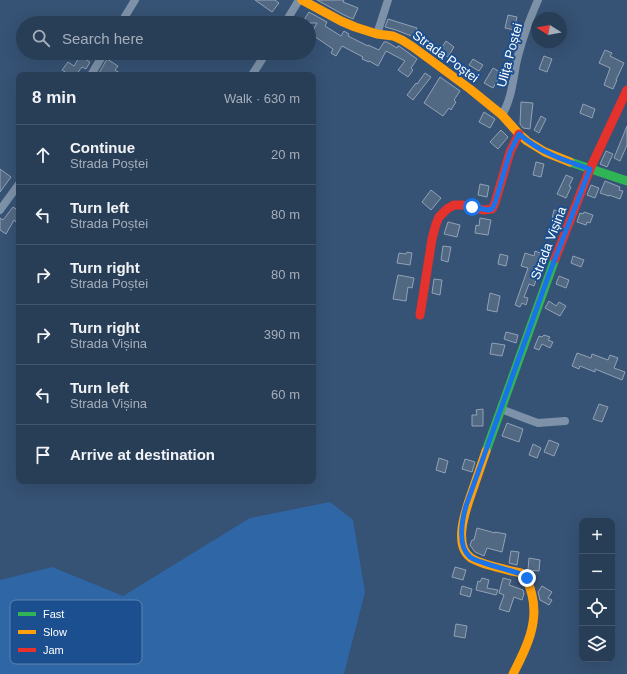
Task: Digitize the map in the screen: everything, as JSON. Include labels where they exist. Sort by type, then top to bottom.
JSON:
[{"type":"street","points":[[125,16],[135,0]]},
{"type":"street","name":"Strada Poștei","points":[[290,16],[300,0],[354,27],[377,34],[393,36],[402,40],[502,114],[519,134],[545,152],[566,161],[627,181]]},
{"type":"street","points":[[377,34],[388,0]]},
{"type":"street","name":"Ulița Poștei","points":[[502,114],[510,97],[518,55],[538,0]]},
{"type":"street","points":[[93,72],[100,60]]},
{"type":"street","points":[[254,72],[262,60]]},
{"type":"street","name":"Strada Vișina","points":[[513,674],[526,647],[534,615],[534,604],[529,583],[527,578],[521,574],[485,563],[469,556],[463,545],[462,525],[466,506],[548,277],[590,169],[627,90]]},
{"type":"street","points":[[420,315],[429,253],[436,221],[440,214],[454,205],[465,205],[488,210],[492,209],[510,152],[519,134]]},
{"type":"street","points":[[0,210],[16,188]]},
{"type":"street","points":[[501,409],[538,423],[564,421]]},
{"type":"shaded area","points":[[330,502],[353,520],[365,592],[344,674],[0,674],[0,580],[52,567],[123,596],[250,518]]},
{"type":"building","points":[[255,0],[275,0],[279,3],[272,12]]},
{"type":"building","points":[[317,0],[344,0],[343,2],[358,8],[353,19]]},
{"type":"building","points":[[309,12],[327,22],[325,26],[341,36],[344,31],[349,34],[348,36],[379,50],[384,42],[387,42],[397,48],[399,46],[417,59],[411,68],[413,70],[408,77],[398,70],[405,61],[386,51],[378,66],[362,59],[363,57],[342,46],[336,56],[331,53],[333,49],[316,37],[316,16],[306,16]]},
{"type":"building","points":[[508,15],[517,17],[514,30],[505,28]]},
{"type":"building","points":[[388,19],[417,28],[414,37],[385,27]]},
{"type":"building","points":[[446,41],[454,47],[448,57],[444,54],[442,58],[437,55]]},
{"type":"building","points":[[605,50],[612,53],[610,56],[624,63],[613,89],[604,85],[610,68],[599,63]]},
{"type":"building","points":[[544,56],[552,59],[547,72],[539,69]]},
{"type":"building","points":[[473,59],[483,65],[479,71],[469,65]]},
{"type":"building","points":[[78,60],[87,60],[90,62],[86,69],[82,67],[78,72],[65,72],[62,70],[68,62],[74,66]]},
{"type":"building","points":[[106,60],[118,66],[115,70],[118,72],[100,72]]},
{"type":"building","points":[[493,68],[502,73],[493,88],[484,83]]},
{"type":"building","points":[[425,73],[431,77],[413,100],[407,95]]},
{"type":"building","points":[[440,77],[460,91],[454,100],[456,102],[451,110],[449,108],[443,116],[424,103]]},
{"type":"building","points":[[521,102],[533,103],[530,129],[523,128],[520,124]]},
{"type":"building","points":[[583,104],[595,109],[592,118],[580,113]]},
{"type":"building","points":[[484,112],[495,119],[490,128],[479,122]]},
{"type":"building","points":[[541,116],[546,119],[539,133],[534,130]]},
{"type":"building","points":[[627,126],[627,145],[620,161],[614,158]]},
{"type":"building","points":[[501,130],[508,137],[498,149],[490,142]]},
{"type":"building","points":[[606,151],[613,154],[607,167],[600,164]]},
{"type":"building","points":[[536,162],[544,164],[541,177],[533,175]]},
{"type":"building","points":[[0,169],[11,177],[0,192]]},
{"type":"building","points":[[566,175],[573,178],[566,198],[557,194]]},
{"type":"building","points":[[605,181],[620,187],[619,190],[623,191],[620,199],[600,193]]},
{"type":"building","points":[[480,184],[489,186],[487,197],[478,195]]},
{"type":"building","points":[[591,185],[599,188],[595,198],[587,195]]},
{"type":"building","points":[[431,190],[441,198],[431,210],[422,202]]},
{"type":"building","points":[[13,207],[16,209],[16,222],[14,220],[6,234],[0,230],[0,218],[3,220]]},
{"type":"building","points":[[554,210],[566,212],[562,222],[552,219]]},
{"type":"building","points":[[584,212],[593,215],[590,223],[587,222],[586,225],[577,222],[580,213],[583,214]]},
{"type":"building","points":[[480,218],[491,220],[488,235],[475,233],[476,225],[479,226]]},
{"type":"building","points":[[448,222],[460,225],[457,237],[444,234]]},
{"type":"building","points":[[443,246],[451,247],[448,262],[441,260]]},
{"type":"building","points":[[535,251],[545,255],[541,264],[538,263],[534,276],[537,277],[534,286],[529,284],[524,297],[528,298],[526,305],[522,303],[520,307],[515,305],[528,268],[521,266],[525,253],[534,256]]},
{"type":"building","points":[[407,252],[412,253],[410,265],[397,263],[399,253],[406,254]]},
{"type":"building","points":[[500,254],[508,256],[506,266],[498,264]]},
{"type":"building","points":[[573,256],[584,260],[581,267],[571,263]]},
{"type":"building","points":[[398,275],[414,278],[412,288],[408,287],[406,301],[393,299]]},
{"type":"building","points":[[559,276],[569,280],[566,288],[556,284]]},
{"type":"building","points":[[434,279],[442,280],[440,295],[432,293]]},
{"type":"building","points":[[490,293],[500,296],[497,312],[487,310]]},
{"type":"building","points":[[549,301],[556,306],[559,302],[566,306],[560,316],[545,308]]},
{"type":"building","points":[[506,332],[518,335],[516,343],[504,339]]},
{"type":"building","points":[[544,335],[550,337],[548,340],[553,342],[550,348],[542,344],[539,350],[534,348],[539,336],[542,337]]},
{"type":"building","points":[[492,343],[505,345],[502,356],[490,354]]},
{"type":"building","points":[[577,353],[591,358],[592,354],[608,360],[610,355],[618,358],[614,368],[625,372],[622,380],[595,369],[595,372],[580,366],[579,369],[572,366]]},
{"type":"building","points":[[599,404],[608,407],[602,422],[593,419]]},
{"type":"building","points":[[483,409],[483,426],[472,426],[472,415],[477,415],[476,410]]},
{"type":"building","points":[[507,423],[523,429],[519,442],[502,436]]},
{"type":"building","points":[[549,440],[559,444],[554,456],[544,452]]},
{"type":"building","points":[[533,444],[541,448],[537,458],[529,455]]},
{"type":"building","points":[[439,458],[448,461],[445,473],[436,470]]},
{"type":"building","points":[[465,459],[475,462],[472,472],[462,469]]},
{"type":"building","points":[[477,528],[495,533],[506,534],[502,552],[487,548],[484,556],[475,552],[470,545],[472,540],[474,540]]},
{"type":"building","points":[[511,551],[519,552],[517,565],[509,563]]},
{"type":"building","points":[[529,558],[540,560],[539,571],[528,570]]},
{"type":"building","points":[[455,567],[466,570],[463,580],[452,577]]},
{"type":"building","points":[[482,578],[489,580],[487,588],[498,590],[496,595],[476,590],[478,581],[480,582]]},
{"type":"building","points":[[503,578],[511,580],[509,585],[523,590],[524,594],[522,600],[514,597],[509,612],[499,609],[504,595],[499,593]]},
{"type":"building","points":[[462,586],[472,589],[470,597],[460,594]]},
{"type":"building","points":[[542,586],[552,592],[548,598],[552,600],[549,605],[540,600],[538,592]]},
{"type":"building","points":[[456,624],[467,626],[465,638],[454,636]]},
{"type":"traffic: fast","points":[[570,162],[627,181]]},
{"type":"traffic: fast","points":[[486,451],[555,259]]},
{"type":"traffic: slow","points":[[302,0],[355,27],[377,34],[393,36],[402,40],[470,89],[502,115],[527,141],[545,152],[570,162]]},
{"type":"traffic: slow","points":[[486,451],[465,513],[462,543],[465,552],[471,558],[488,565],[521,573],[529,586],[534,605],[534,616],[527,645],[513,674]]},
{"type":"traffic: jam","points":[[555,259],[590,169],[627,90]]},
{"type":"traffic: jam","points":[[420,315],[432,239],[439,217],[447,209],[454,205],[463,205],[483,210],[492,209],[510,152],[519,134]]},
{"type":"route","points":[[472,207],[488,210],[492,209],[510,152],[519,134],[545,152],[590,169],[548,277],[466,506],[462,525],[463,545],[469,556],[476,560],[521,574],[527,578]]}]
